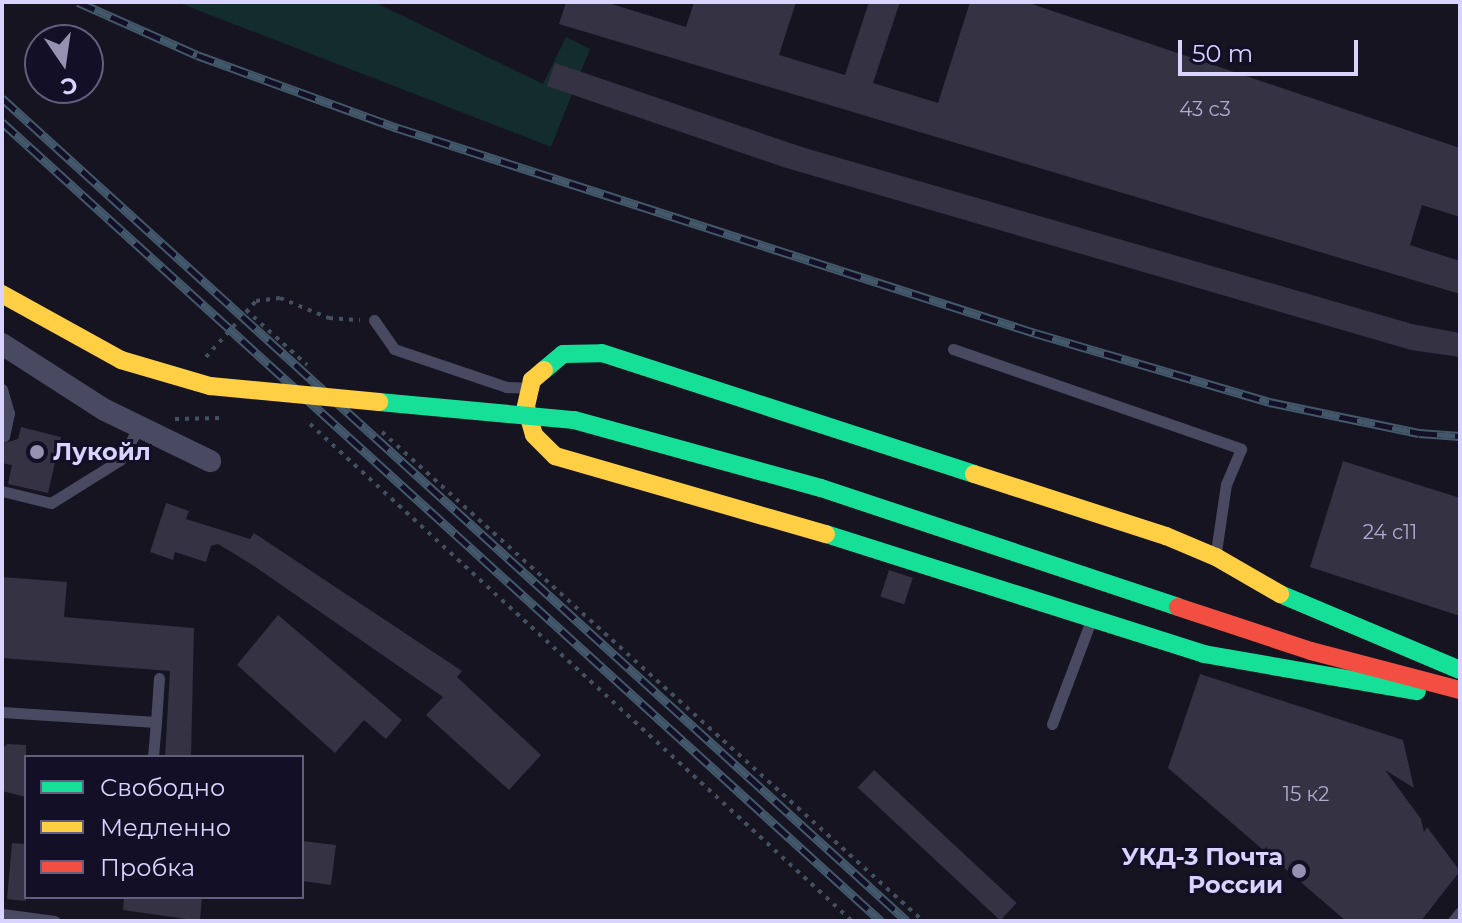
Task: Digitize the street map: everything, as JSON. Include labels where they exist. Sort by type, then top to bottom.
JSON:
[{"type":"street","points":[[2,294],[121,360],[210,386],[574,420],[821,488],[1311,651],[1460,693]]},
{"type":"street","points":[[2,344],[105,410],[146,426],[210,461]]},
{"type":"street","points":[[1460,670],[1295,603],[1216,557],[602,353],[582,350],[554,358],[530,388],[527,417],[534,435],[564,460],[898,553],[1204,654],[1460,693]]},
{"type":"lane","points":[[374,320],[394,349],[506,387],[530,388]]},
{"type":"lane","points":[[953,349],[1241,449],[1226,484],[1216,557]]},
{"type":"lane","points":[[2,389],[6,412],[3,433]]},
{"type":"lane","points":[[2,491],[51,503],[120,460],[146,426]]},
{"type":"lane","points":[[1052,724],[1091,619]]},
{"type":"lane","points":[[153,755],[159,678]]},
{"type":"lane","points":[[2,712],[156,722]]},
{"type":"lane","points":[[1453,921],[1460,912]]},
{"type":"lane","points":[[2,914],[55,921]]},
{"type":"path","points":[[230,327],[256,301],[280,298],[329,318],[374,320]]},
{"type":"path","points":[[246,310],[318,374]]},
{"type":"path","points":[[146,426],[182,416],[230,419]]},
{"type":"path","points":[[293,423],[309,423],[852,921]]},
{"type":"path","points":[[377,428],[923,921]]},
{"type":"green space","points":[[177,2],[374,2],[543,84],[566,37],[590,49],[551,147]]},
{"type":"building","points":[[566,2],[605,2],[686,27],[694,2],[796,2],[779,55],[845,75],[869,2],[900,2],[873,83],[938,103],[970,2],[1026,2],[1460,148],[1460,217],[1422,205],[1410,245],[1460,261],[1460,294],[559,24]]},
{"type":"building","points":[[555,63],[805,148],[1412,324],[1460,333],[1460,357],[1411,350],[783,167],[547,86]]},
{"type":"building","name":"Лукойл","points":[[21,427],[61,437],[48,493],[8,484],[12,465],[2,463],[2,444],[18,439]]},
{"type":"building","points":[[1343,461],[1460,498],[1460,616],[1310,567]]},
{"type":"building","points":[[166,503],[189,511],[186,519],[250,539],[254,533],[462,671],[457,677],[541,755],[509,790],[426,715],[443,697],[251,564],[218,544],[211,546],[206,562],[175,552],[173,560],[150,552]]},
{"type":"building","points":[[889,570],[913,578],[904,604],[880,597]]},
{"type":"building","points":[[2,577],[67,582],[64,617],[194,628],[191,755],[165,755],[170,671],[2,658]]},
{"type":"building","points":[[278,615],[402,720],[386,739],[364,720],[335,753],[237,665]]},
{"type":"building","points":[[1200,674],[1403,740],[1414,788],[1385,770],[1421,819],[1424,832],[1427,827],[1460,871],[1421,921],[1346,921],[1168,768]]},
{"type":"building","points":[[7,744],[26,745],[24,796],[2,791],[2,749]]},
{"type":"building","points":[[874,770],[1017,903],[1000,921],[858,788]]},
{"type":"building","points":[[304,841],[336,845],[331,885],[304,881]]},
{"type":"building","points":[[12,843],[24,844],[26,901],[7,899]]},
{"type":"building","points":[[124,899],[202,899],[200,921],[123,910]]},
{"type":"railway","points":[[78,2],[197,55],[398,128],[1035,333],[1269,402],[1419,433],[1460,436]]},
{"type":"railway","points":[[2,98],[907,921]]},
{"type":"railway","points":[[2,122],[881,921]]},
{"type":"traffic: fast","points":[[544,370],[563,354],[602,353],[974,474]]},
{"type":"traffic: fast","points":[[379,402],[574,420],[821,488]]},
{"type":"traffic: fast","points":[[821,488],[1178,607]]},
{"type":"traffic: fast","points":[[826,534],[1204,654],[1417,691]]},
{"type":"traffic: fast","points":[[1280,594],[1460,670]]},
{"type":"traffic: slow","points":[[2,294],[121,360],[210,386],[379,402]]},
{"type":"traffic: slow","points":[[544,370],[532,380],[526,407],[534,435],[555,456],[826,534]]},
{"type":"traffic: slow","points":[[974,474],[1166,536],[1216,557],[1280,594]]},
{"type":"traffic: jam","points":[[1178,607],[1311,651],[1460,690]]},
{"type":"place","name":"Лукойл","points":[[37,452]]},
{"type":"place","name":"УКД-3 Почта России","points":[[1299,871]]}]
